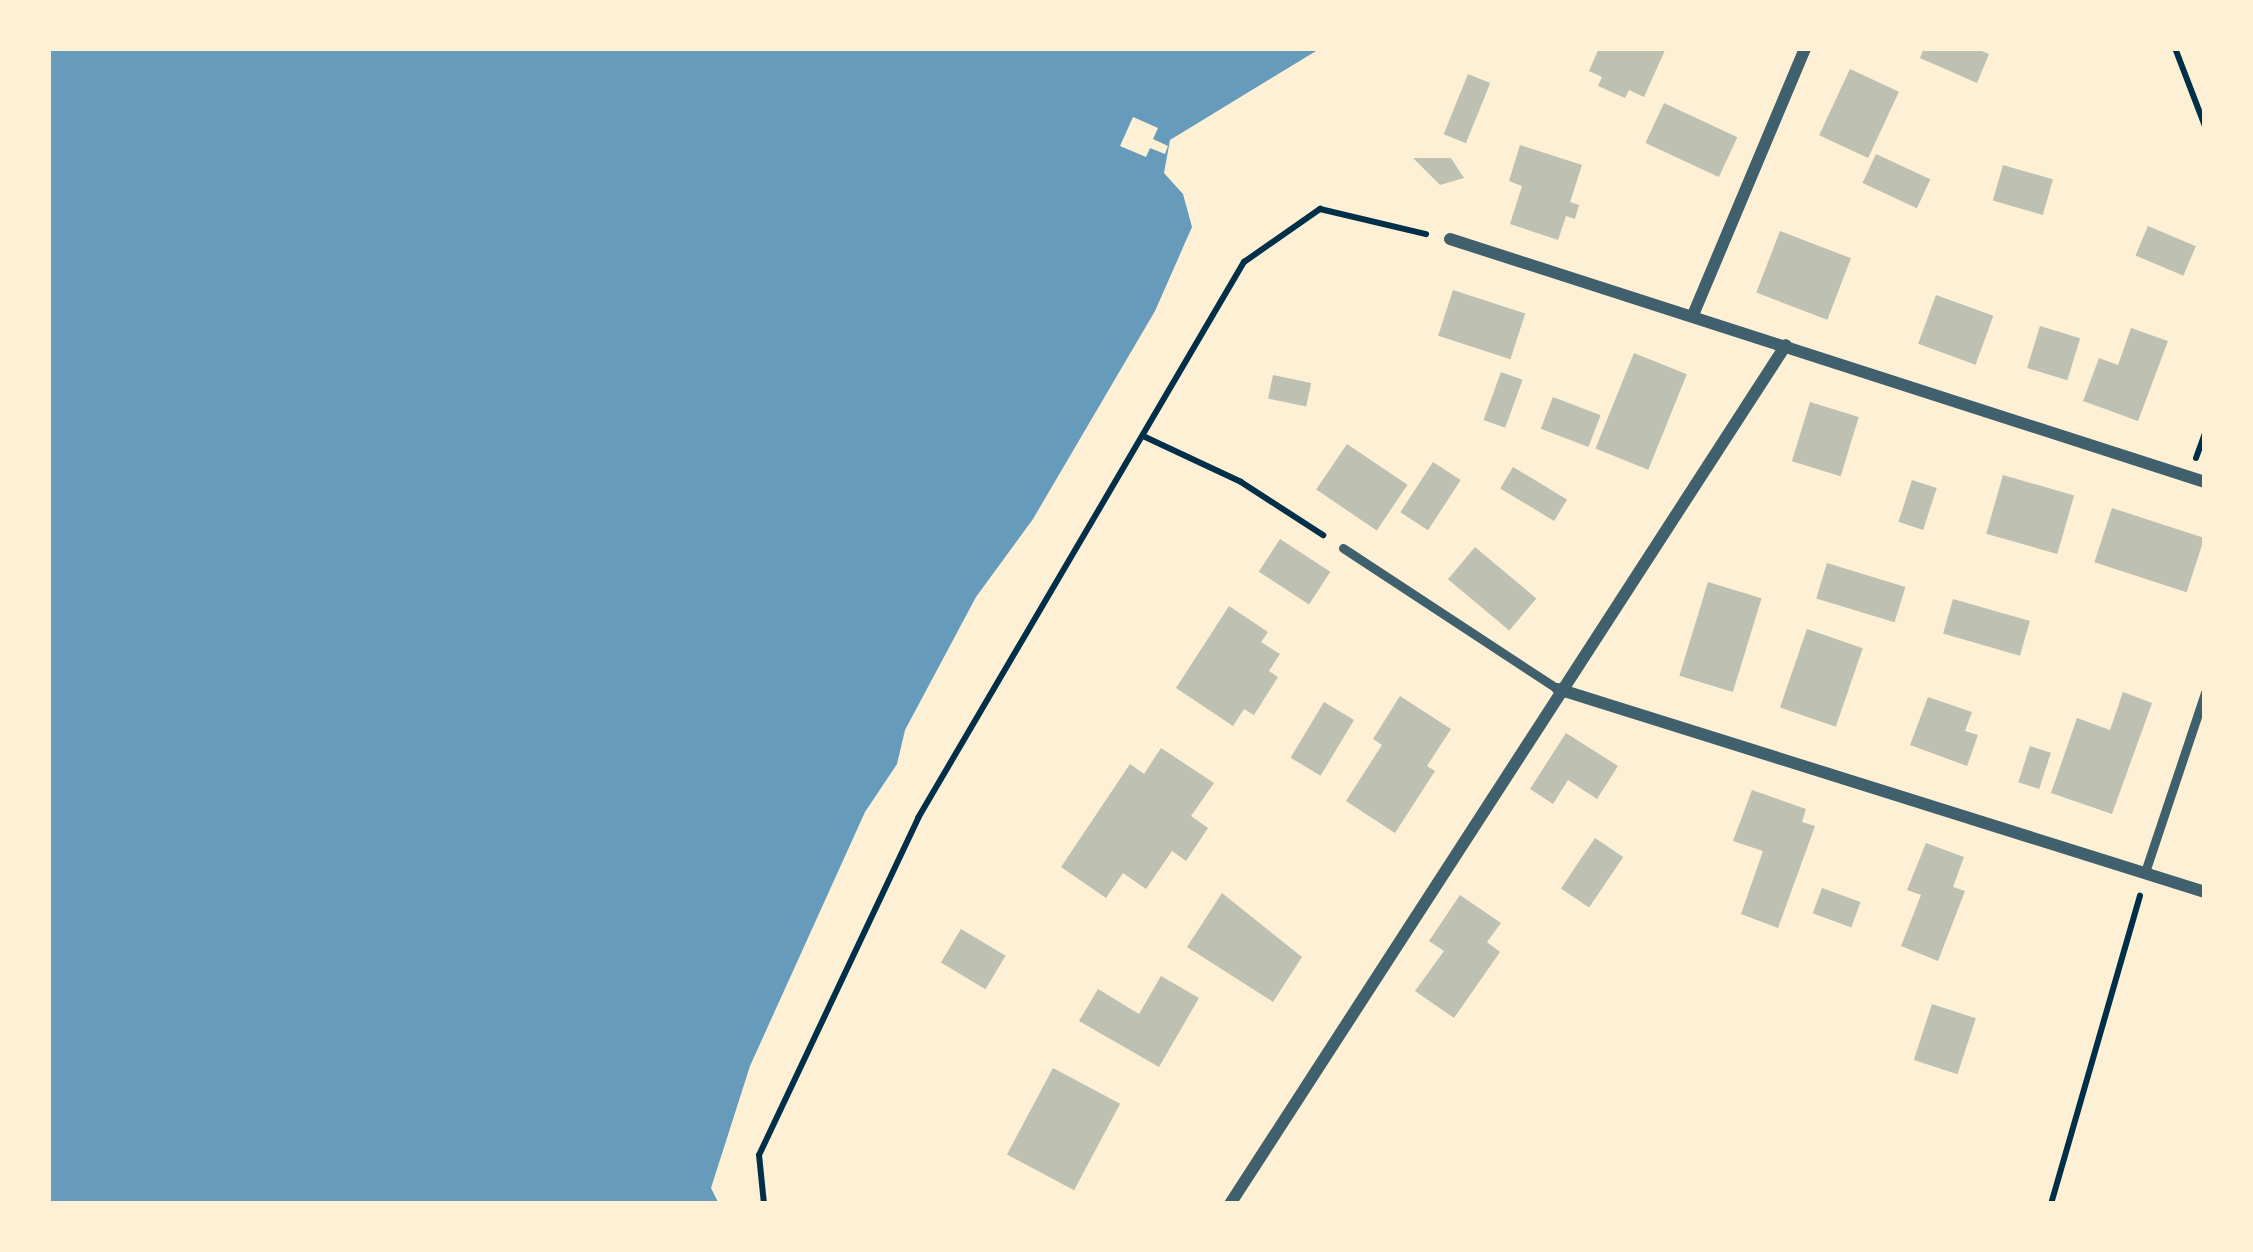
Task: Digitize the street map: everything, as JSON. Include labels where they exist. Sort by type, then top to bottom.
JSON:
[{"type":"street","points":[[1693,315],[1805,48]]},
{"type":"street","points":[[1450,239],[2205,482]]},
{"type":"street","points":[[1230,1204],[1558,689],[1786,345]]},
{"type":"street","points":[[1558,689],[2205,892]]},
{"type":"lane","points":[[1343,548],[1558,689]]},
{"type":"lane","points":[[2145,872],[2205,693]]},
{"type":"path","points":[[2175,48],[2205,126]]},
{"type":"path","points":[[766,1204],[759,1155],[918,818],[1244,262],[1320,209],[1450,239]]},
{"type":"path","points":[[1143,436],[1241,482],[1343,548]]},
{"type":"path","points":[[2050,1204],[2140,896]]},
{"type":"water","points":[[48,48],[1321,48],[1170,140],[1164,173],[1183,194],[1192,227],[1155,311],[1033,519],[976,597],[905,730],[897,764],[865,812],[750,1066],[711,1188],[719,1204],[48,1204]]},
{"type":"pier","points":[[1133,117],[1158,128],[1153,139],[1168,146],[1165,154],[1150,148],[1146,157],[1120,146]]},
{"type":"building","points":[[1599,48],[1666,48],[1644,97],[1629,90],[1625,98],[1598,86],[1602,77],[1589,71]]},
{"type":"building","points":[[1924,48],[1975,48],[1989,54],[1977,83],[1920,58]]},
{"type":"building","points":[[1850,69],[1899,92],[1868,158],[1819,135]]},
{"type":"building","points":[[1468,74],[1490,83],[1466,143],[1444,134]]},
{"type":"building","points":[[1664,103],[1737,137],[1719,177],[1645,143]]},
{"type":"building","points":[[1520,145],[1582,165],[1570,202],[1579,205],[1575,219],[1566,216],[1558,240],[1510,224],[1522,186],[1509,181]]},
{"type":"building","points":[[1876,154],[1930,179],[1917,208],[1862,183]]},
{"type":"building","points":[[1413,158],[1451,158],[1464,178],[1440,185]]},
{"type":"building","points":[[2003,165],[2053,179],[2043,215],[1993,201]]},
{"type":"building","points":[[2148,226],[2196,246],[2183,276],[2135,255]]},
{"type":"building","points":[[1780,231],[1851,258],[1827,320],[1756,293]]},
{"type":"building","points":[[1453,290],[1525,313],[1510,359],[1438,336]]},
{"type":"building","points":[[1936,295],[1993,316],[1976,365],[1918,344]]},
{"type":"building","points":[[2040,326],[2080,338],[2067,380],[2027,368]]},
{"type":"building","points":[[2131,328],[2168,341],[2138,421],[2083,401],[2099,358],[2118,365]]},
{"type":"building","points":[[1634,353],[1687,374],[1648,470],[1595,448]]},
{"type":"building","points":[[1501,372],[1523,380],[1505,428],[1484,420]]},
{"type":"building","points":[[1273,375],[1311,383],[1306,407],[1268,398]]},
{"type":"building","points":[[1553,397],[1601,415],[1588,447],[1541,429]]},
{"type":"building","points":[[1810,402],[1859,417],[1841,476],[1792,461]]},
{"type":"building","points":[[1347,444],[1408,485],[1377,530],[1316,490]]},
{"type":"building","points":[[1433,462],[1461,480],[1428,530],[1400,512]]},
{"type":"building","points":[[1513,467],[1567,499],[1554,521],[1500,488]]},
{"type":"building","points":[[2003,475],[2074,495],[2057,554],[1986,534]]},
{"type":"building","points":[[1912,480],[1937,488],[1923,530],[1898,522]]},
{"type":"building","points":[[2112,508],[2204,538],[2187,592],[2094,562]]},
{"type":"building","points":[[1280,539],[1330,572],[1309,604],[1259,572]]},
{"type":"building","points":[[1475,547],[1536,598],[1509,631],[1448,579]]},
{"type":"building","points":[[1827,563],[1905,587],[1895,622],[1816,598]]},
{"type":"building","points":[[1708,582],[1762,598],[1733,692],[1679,676]]},
{"type":"building","points":[[1953,599],[2030,621],[2020,656],[1943,634]]},
{"type":"building","points":[[1229,606],[1268,632],[1261,642],[1280,654],[1269,671],[1278,677],[1254,715],[1244,709],[1233,726],[1176,688]]},
{"type":"building","points":[[1807,629],[1863,648],[1836,727],[1780,707]]},
{"type":"building","points":[[2123,692],[2152,703],[2112,814],[2051,793],[2077,718],[2110,730]]},
{"type":"building","points":[[1400,696],[1451,729],[1427,766],[1435,771],[1395,833],[1346,801],[1382,745],[1373,739]]},
{"type":"building","points":[[1928,697],[1972,712],[1965,731],[1978,735],[1967,766],[1910,745]]},
{"type":"building","points":[[1324,702],[1354,720],[1321,776],[1291,758]]},
{"type":"building","points":[[1566,733],[1618,766],[1597,799],[1568,780],[1553,804],[1530,789]]},
{"type":"building","points":[[2030,746],[2051,753],[2039,789],[2018,782]]},
{"type":"building","points":[[1161,748],[1214,783],[1191,816],[1208,828],[1186,861],[1172,851],[1146,889],[1123,873],[1106,898],[1061,867],[1130,764],[1144,774]]},
{"type":"building","points":[[1752,790],[1806,809],[1802,822],[1815,826],[1778,928],[1741,914],[1763,851],[1733,841]]},
{"type":"building","points":[[1595,838],[1623,857],[1589,908],[1561,889]]},
{"type":"building","points":[[1926,843],[1964,857],[1953,887],[1965,891],[1938,961],[1901,946],[1921,895],[1907,890]]},
{"type":"building","points":[[1822,888],[1861,902],[1851,927],[1813,913]]},
{"type":"building","points":[[1222,893],[1302,957],[1273,1002],[1187,947]]},
{"type":"building","points":[[1460,895],[1501,923],[1487,942],[1500,952],[1454,1018],[1415,991],[1444,951],[1429,941]]},
{"type":"building","points":[[961,929],[1006,956],[985,989],[941,962]]},
{"type":"building","points":[[1161,976],[1199,998],[1159,1067],[1079,1021],[1098,989],[1139,1014]]},
{"type":"building","points":[[1932,1004],[1976,1018],[1958,1074],[1914,1060]]},
{"type":"building","points":[[1053,1068],[1120,1104],[1074,1190],[1007,1155]]}]
